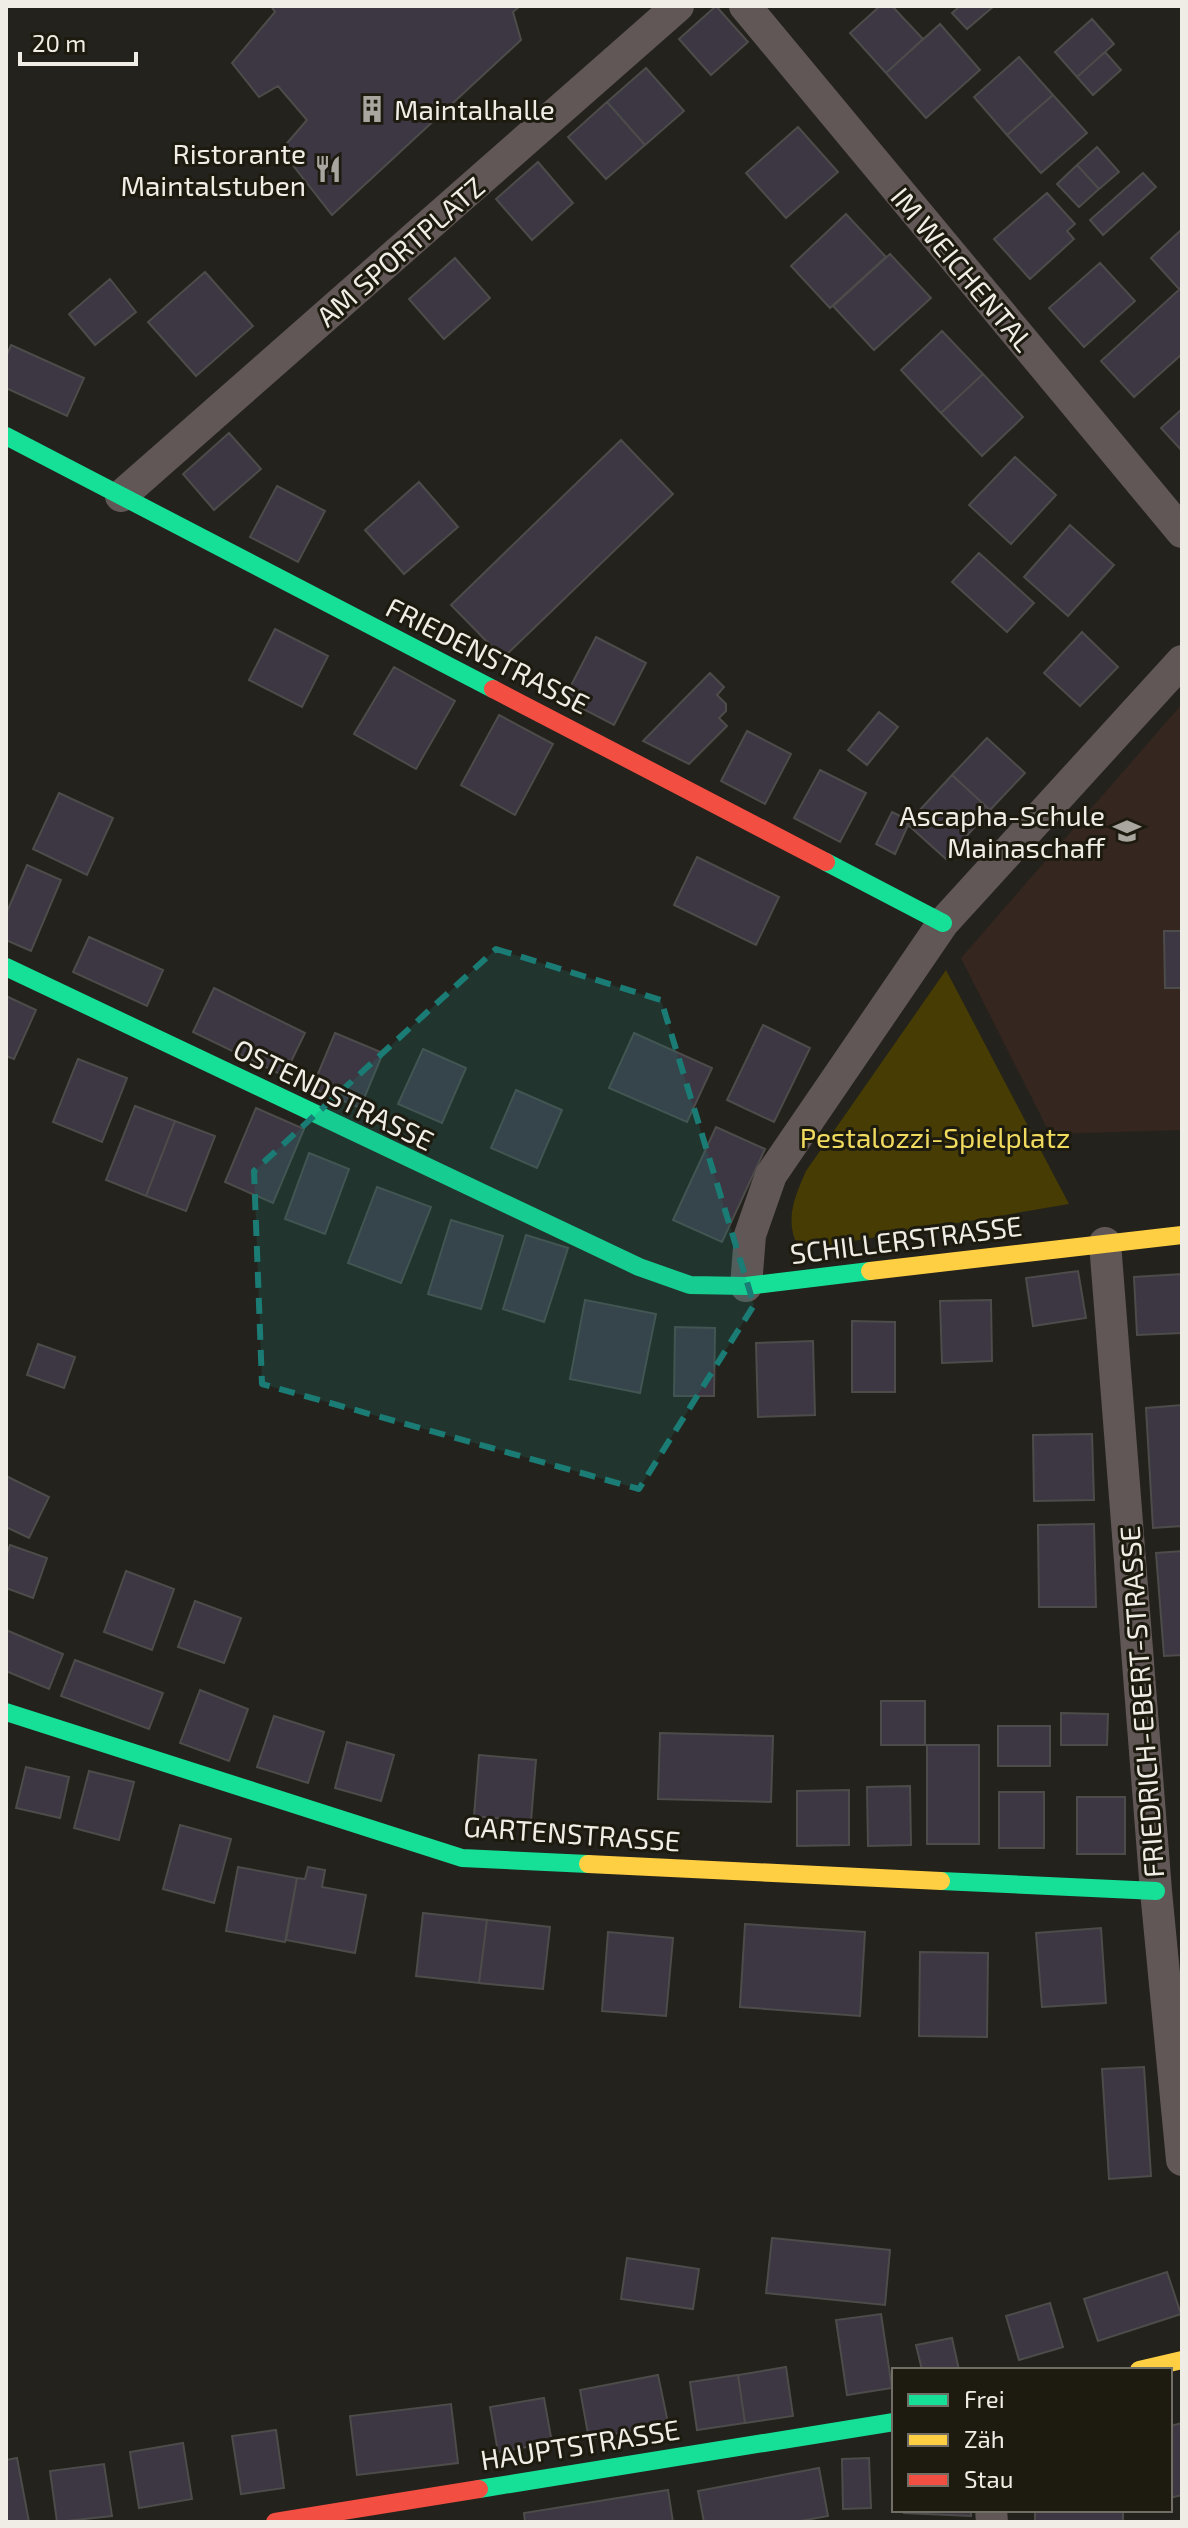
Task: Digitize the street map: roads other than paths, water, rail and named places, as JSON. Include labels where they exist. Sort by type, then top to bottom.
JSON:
[{"type":"street","name":"AM SPORTPLATZ","points":[[121,496],[678,6]]},
{"type":"street","name":"IM WEICHENTAL","points":[[745,6],[1182,532]]},
{"type":"street","name":"FRIEDENSTRASSE","points":[[6,436],[943,923]]},
{"type":"street","points":[[746,1286],[750,1235],[771,1175],[943,923],[1182,661]]},
{"type":"street","name":"OSTENDSTRASSE","points":[[6,967],[639,1267]]},
{"type":"street","name":"SCHILLERSTRASSE","points":[[639,1267],[690,1285],[746,1286],[1182,1235]]},
{"type":"street","name":"FRIEDRICH-EBERT-STRASSE","points":[[1105,1243],[1156,1891],[1182,2160]]},
{"type":"street","name":"GARTENSTRASSE","points":[[6,1712],[462,1858],[1156,1891]]},
{"type":"street","points":[[1148,2368],[1182,2360]]},
{"type":"street","name":"HAUPTSTRASSE","points":[[275,2522],[892,2422]]},
{"type":"place","name":"Maintalhalle","points":[[372,109]]},
{"type":"place","name":"Ristorante Maintalstuben","points":[[328,169]]},
{"type":"place","name":"Ascapha-Schule Mainaschaff","points":[[1127,831]]},
{"type":"park label","name":"Pestalozzi-Spielplatz","points":[[935,1137]]}]
